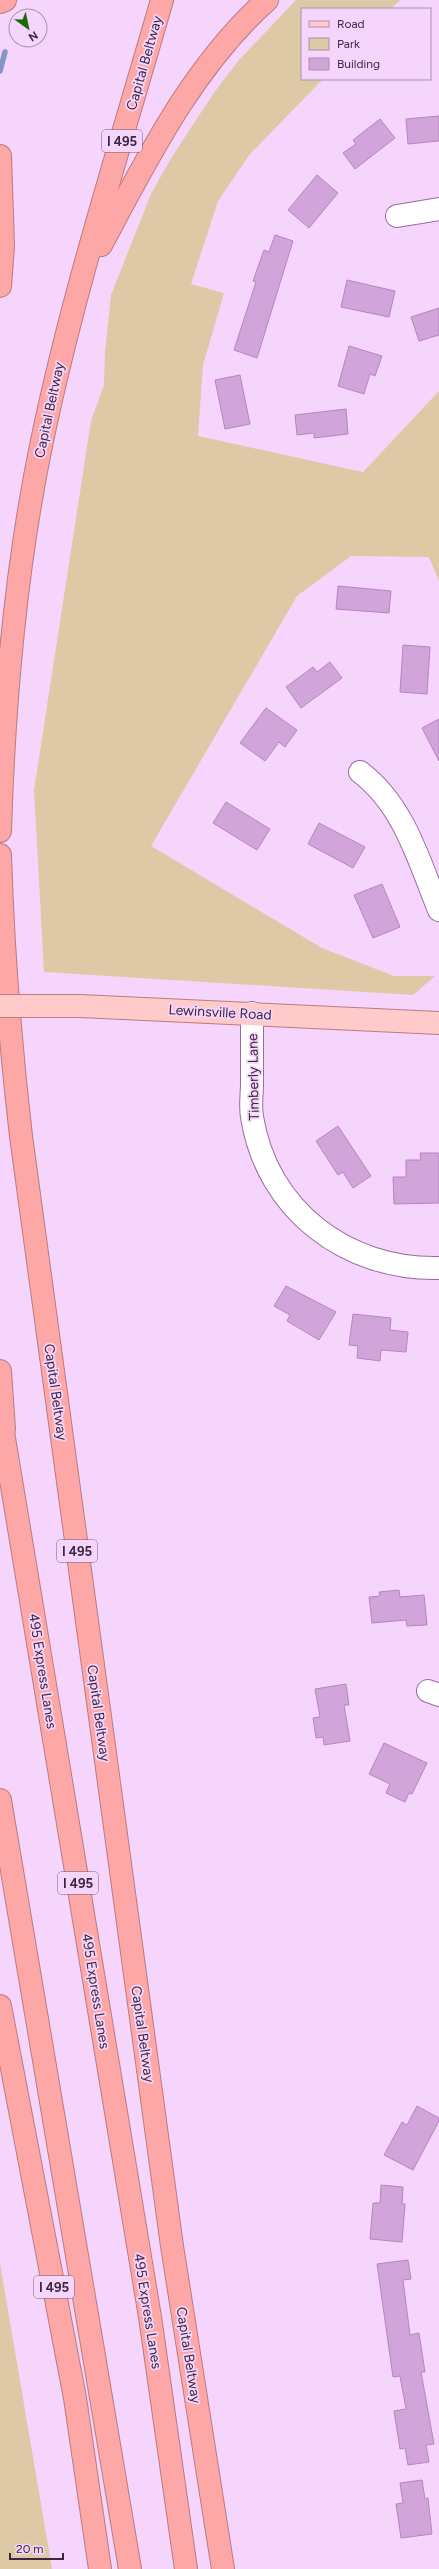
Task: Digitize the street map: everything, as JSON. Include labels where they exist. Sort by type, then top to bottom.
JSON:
[{"type":"highway","points":[[0,2],[5,0]]},
{"type":"highway","name":"Capital Beltway","points":[[0,831],[3,744],[10,646],[24,542],[41,442],[63,346],[162,0]]},
{"type":"highway","points":[[82,281],[144,165],[176,114],[228,40],[267,0]]},
{"type":"highway","points":[[0,156],[3,246],[0,286]]},
{"type":"highway","name":"Capital Beltway","points":[[0,854],[9,1033],[21,1136],[172,2246],[223,2569]]},
{"type":"highway","points":[[0,1371],[6,1450]]},
{"type":"highway","name":"495 Express Lanes","points":[[0,1414],[150,2317],[186,2569]]},
{"type":"highway","name":"I 495","points":[[0,1800],[130,2569]]},
{"type":"highway","name":"I 495","points":[[0,2006],[75,2398],[100,2569]]},
{"type":"main road","name":"Lewinsville Road","points":[[0,1006],[80,1006],[439,1023]]},
{"type":"street","points":[[397,216],[439,209]]},
{"type":"street","points":[[360,772],[387,796],[400,817],[439,910]]},
{"type":"street","name":"Timberly Lane","points":[[252,1013],[252,1115],[258,1142],[267,1167],[281,1191],[299,1213],[320,1232],[343,1247],[368,1258],[393,1265],[439,1268]]},
{"type":"green space","points":[[296,0],[400,0],[392,8],[301,8],[301,80],[322,80],[250,154],[218,201],[191,284],[224,293],[203,365],[198,436],[363,472],[439,391],[439,581],[429,557],[351,556],[297,596],[151,846],[322,948],[394,976],[435,976],[413,995],[44,972],[34,790],[91,421],[104,385],[105,352],[111,295],[151,194],[170,160],[213,94],[239,60]]},
{"type":"green space","points":[[0,2263],[52,2569],[0,2569]]},
{"type":"building","points":[[439,116],[439,141],[408,144],[406,119]]},
{"type":"building","points":[[380,119],[395,138],[355,169],[343,153],[356,144],[353,140]]},
{"type":"building","points":[[317,175],[338,193],[309,228],[288,210]]},
{"type":"building","points":[[275,235],[293,241],[257,358],[234,350],[256,282],[253,281],[264,250],[269,252]]},
{"type":"building","points":[[347,280],[395,291],[389,317],[341,307]]},
{"type":"building","points":[[439,308],[439,335],[419,341],[411,317]]},
{"type":"building","points":[[349,346],[382,356],[375,376],[370,374],[364,394],[338,386]]},
{"type":"building","points":[[240,375],[250,424],[225,429],[215,380]]},
{"type":"building","points":[[346,409],[348,434],[314,438],[314,433],[297,435],[295,415]]},
{"type":"building","points":[[338,586],[391,591],[389,613],[336,609]]},
{"type":"building","points":[[403,645],[430,647],[427,694],[400,692]]},
{"type":"building","points":[[330,662],[342,678],[301,708],[286,687],[313,667],[317,672]]},
{"type":"building","points":[[266,708],[297,730],[285,747],[279,742],[265,761],[240,743]]},
{"type":"building","points":[[439,719],[439,761],[422,728]]},
{"type":"building","points":[[226,802],[270,829],[257,850],[213,823]]},
{"type":"building","points":[[319,823],[365,847],[353,868],[308,844]]},
{"type":"building","points":[[382,884],[400,927],[373,938],[354,895]]},
{"type":"building","points":[[338,1126],[371,1176],[353,1188],[343,1172],[338,1175],[316,1141]]},
{"type":"building","points":[[420,1153],[439,1153],[439,1203],[394,1204],[393,1177],[406,1177],[406,1160],[421,1160]]},
{"type":"building","points":[[286,1286],[336,1312],[319,1340],[287,1321],[290,1315],[274,1306]]},
{"type":"building","points":[[353,1314],[391,1318],[390,1330],[408,1332],[406,1352],[381,1350],[380,1361],[357,1358],[358,1346],[349,1345]]},
{"type":"building","points":[[399,1590],[400,1597],[424,1595],[427,1625],[407,1626],[406,1620],[372,1623],[369,1597],[380,1596],[379,1592]]},
{"type":"building","points":[[346,1684],[349,1705],[344,1705],[350,1741],[324,1745],[323,1737],[316,1738],[313,1718],[320,1717],[315,1689]]},
{"type":"building","points":[[384,1743],[427,1763],[412,1794],[409,1793],[405,1802],[386,1793],[390,1784],[369,1774]]},
{"type":"building","points":[[417,2106],[439,2118],[439,2121],[413,2170],[384,2155],[402,2122],[407,2125]]},
{"type":"building","points":[[381,2185],[403,2187],[402,2204],[405,2204],[402,2242],[370,2239],[373,2203],[380,2203]]},
{"type":"building","points":[[408,2260],[411,2279],[403,2280],[410,2335],[419,2333],[425,2372],[421,2372],[434,2444],[426,2445],[429,2462],[408,2465],[405,2448],[400,2449],[394,2411],[406,2409],[400,2376],[393,2377],[377,2264]]},
{"type":"building","points":[[422,2480],[425,2499],[428,2498],[432,2534],[401,2538],[396,2504],[403,2503],[400,2483]]},
{"type":"waterway","points":[[0,71],[5,52]]}]
